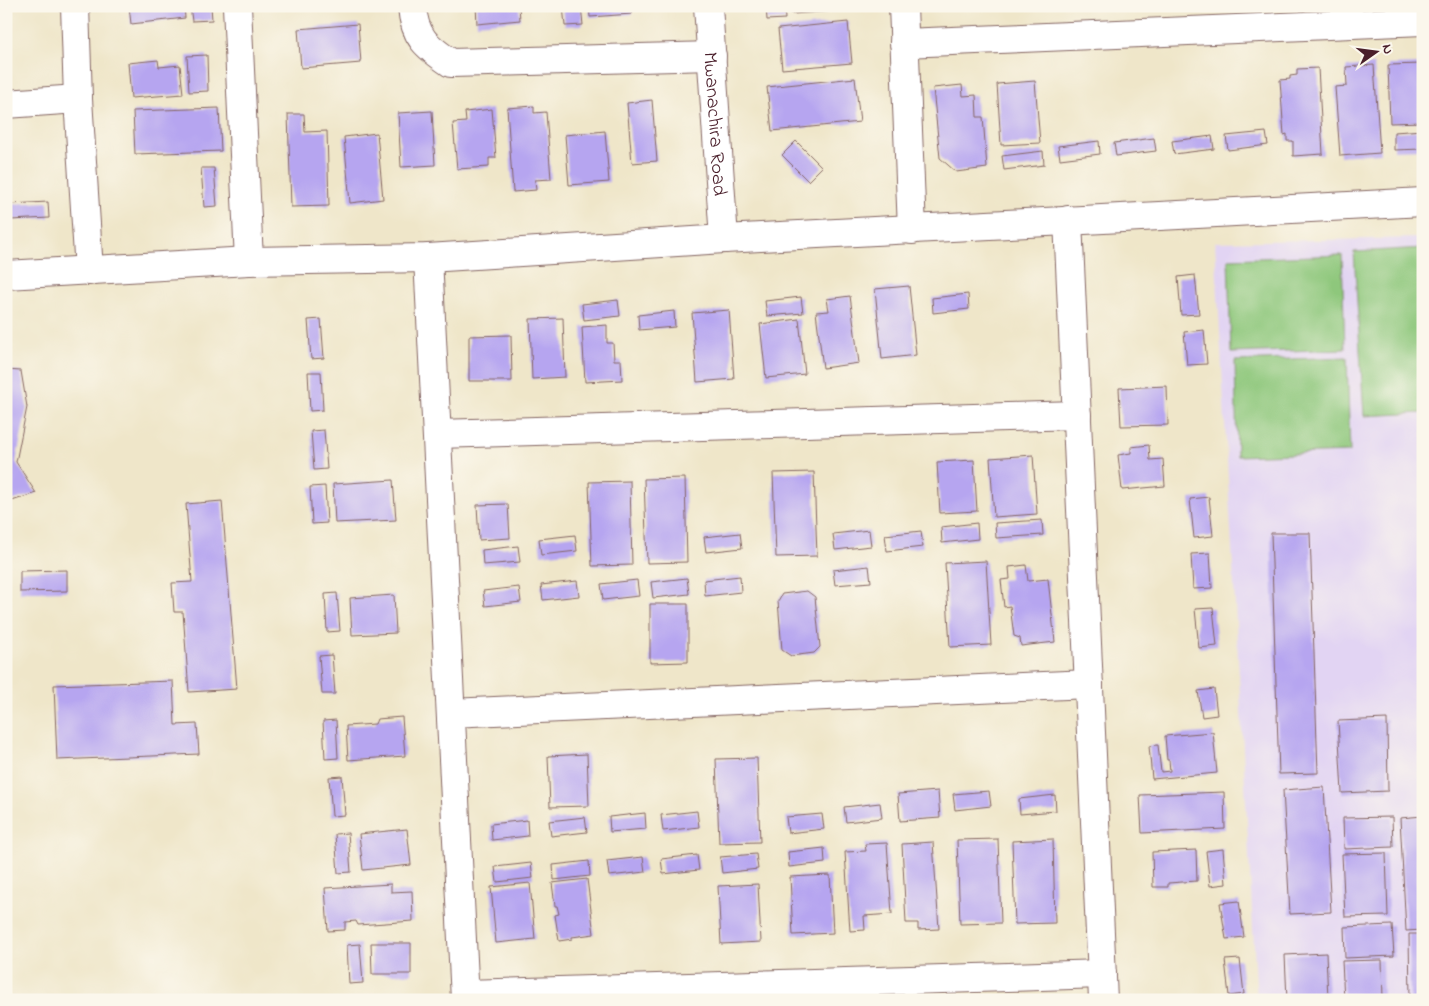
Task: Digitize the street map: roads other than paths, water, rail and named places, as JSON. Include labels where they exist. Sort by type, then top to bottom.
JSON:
[{"type":"street","points":[[75,6],[78,99],[89,271]]},
{"type":"street","points":[[237,6],[249,261]]},
{"type":"street","points":[[412,6],[418,34],[432,51],[451,63],[712,56]]},
{"type":"street","name":"Mwanachira Road","points":[[708,6],[724,239]]},
{"type":"street","points":[[903,6],[912,230]]},
{"type":"street","points":[[904,43],[1423,21]]},
{"type":"street","points":[[6,104],[78,99]]},
{"type":"street","points":[[6,275],[249,261],[428,258],[724,239],[1423,202]]},
{"type":"street","points":[[428,258],[465,997],[1102,987],[1068,220]]},
{"type":"street","points":[[437,434],[1076,415]]},
{"type":"street","points":[[451,713],[1089,684]]}]
